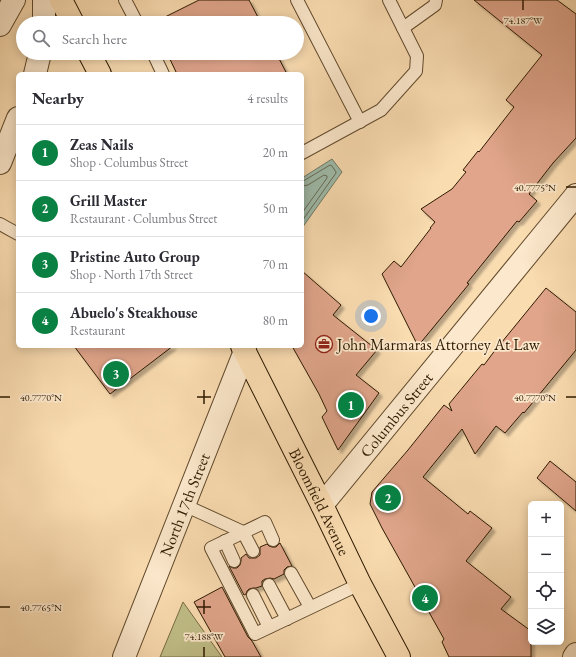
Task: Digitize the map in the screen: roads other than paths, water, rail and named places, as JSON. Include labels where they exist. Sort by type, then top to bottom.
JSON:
[{"type":"main road","points":[[61,0],[69,16]]},
{"type":"main road","points":[[93,60],[99,72]]},
{"type":"main road","name":"Bloomfield Avenue","points":[[244,349],[360,584],[399,657]]},
{"type":"street","points":[[1,21],[14,0]]},
{"type":"street","points":[[44,0],[44,16]]},
{"type":"street","points":[[35,72],[38,60]]},
{"type":"street","points":[[0,163],[16,123]]},
{"type":"street","name":"Columbus Street","points":[[322,505],[576,195]]},
{"type":"street","name":"North 17th Street","points":[[124,657],[244,349]]},
{"type":"lane","points":[[125,0],[133,16]]},
{"type":"lane","points":[[297,0],[360,122]]},
{"type":"lane","points":[[304,151],[381,110],[416,71],[417,56],[389,0]]},
{"type":"lane","points":[[403,28],[435,5],[436,0]]},
{"type":"lane","points":[[156,60],[162,72]]},
{"type":"lane","points":[[0,224],[16,233]]},
{"type":"lane","points":[[184,505],[243,532],[253,551]]},
{"type":"lane","points":[[273,540],[265,522],[211,548],[255,634],[360,584]]},
{"type":"lane","points":[[225,541],[234,561]]},
{"type":"lane","points":[[291,573],[310,607]]},
{"type":"lane","points":[[269,585],[286,619]]},
{"type":"lane","points":[[253,595],[269,627]]},
{"type":"water","points":[[332,159],[342,172],[304,225],[304,177]]},
{"type":"place","name":"John Marmaras Attorney At Law","points":[[324,344]]},
{"type":"place","name":"Pristine Auto Group","points":[[116,374]]},
{"type":"place","name":"Zeas Nails","points":[[351,405]]},
{"type":"place","name":"Grill Master","points":[[388,498]]},
{"type":"place","name":"Abuelo's Steakhouse","points":[[425,598]]}]
